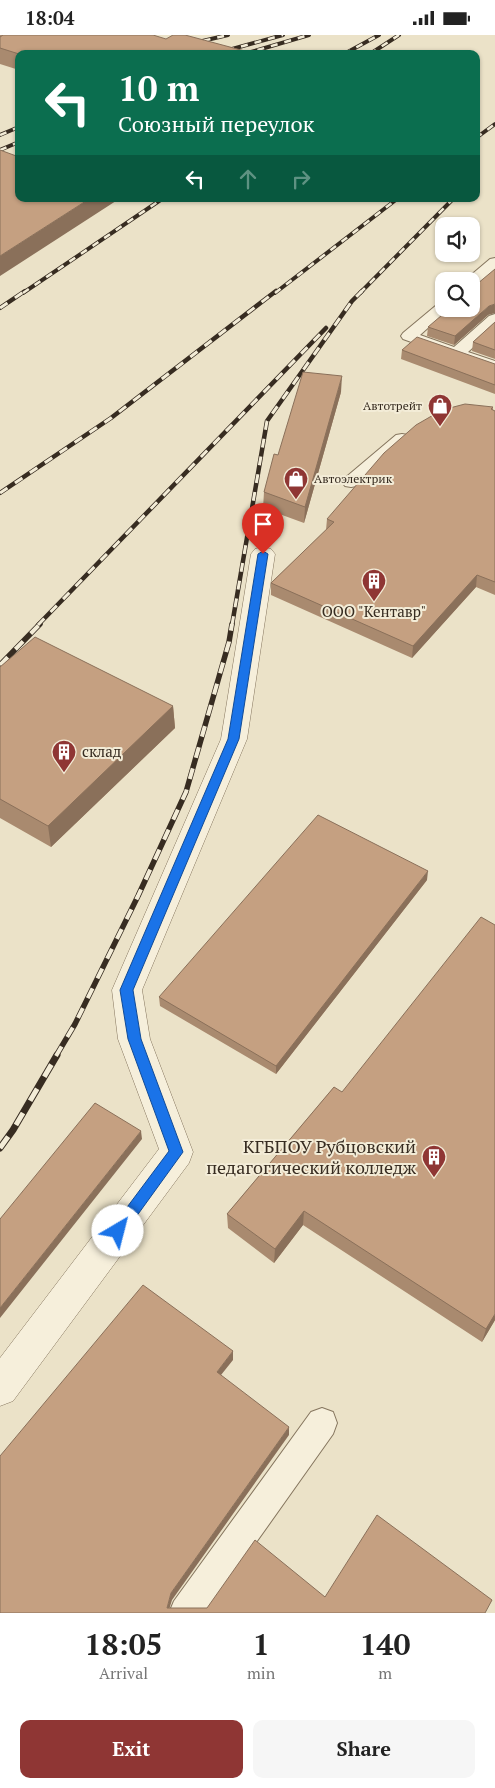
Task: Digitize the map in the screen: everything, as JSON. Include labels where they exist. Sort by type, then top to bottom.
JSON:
[{"type":"street","points":[[0,1388],[177,1152],[134,1039],[127,990],[234,739],[263,554]]},
{"type":"lane","points":[[480,274],[495,262]]},
{"type":"lane","points":[[435,314],[409,336],[495,367]]},
{"type":"lane","points":[[457,353],[495,319]]},
{"type":"lane","points":[[351,482],[416,427]]},
{"type":"lane","points":[[186,1613],[322,1423]]},
{"type":"building","points":[[3,35],[153,35],[166,39],[173,35],[185,35],[241,50],[15,50],[15,53],[0,48],[0,37]]},
{"type":"building","points":[[0,150],[15,156],[15,202],[84,202],[0,256]]},
{"type":"building","points":[[495,269],[495,304],[489,306],[480,314],[480,282]]},
{"type":"building","points":[[440,317],[477,317],[455,336],[428,327]]},
{"type":"building","points":[[495,322],[495,350],[473,342]]},
{"type":"building","points":[[417,337],[495,364],[495,385],[402,350]]},
{"type":"building","points":[[303,372],[342,376],[305,507],[264,492],[274,454],[278,455]]},
{"type":"building","points":[[465,404],[493,407],[491,409],[495,411],[495,582],[477,575],[413,646],[271,583],[334,522],[327,519],[384,453],[416,425],[442,410]]},
{"type":"building","name":"склад","points":[[35,637],[173,706],[48,826],[0,799],[0,667]]},
{"type":"building","points":[[318,815],[428,871],[276,1066],[159,997]]},
{"type":"building","points":[[481,917],[495,925],[495,1314],[486,1329],[304,1211],[275,1249],[227,1214],[334,1087],[342,1092]]},
{"type":"building","points":[[95,1103],[141,1131],[0,1308],[0,1219]]},
{"type":"building","points":[[143,1285],[233,1351],[217,1372],[289,1427],[171,1593],[167,1608],[207,1608],[255,1540],[325,1597],[377,1515],[492,1600],[485,1613],[0,1613],[0,1456]]},
{"type":"railway","points":[[172,50],[181,46],[228,35]]},
{"type":"railway","points":[[229,50],[283,35]]},
{"type":"railway","points":[[258,50],[309,35]]},
{"type":"railway","points":[[351,50],[379,35]]},
{"type":"railway","points":[[376,50],[399,35]]},
{"type":"railway","points":[[480,135],[495,124]]},
{"type":"railway","points":[[0,135],[15,129]]},
{"type":"railway","points":[[0,150],[15,144]]},
{"type":"railway","points":[[23,293],[158,202]]},
{"type":"railway","points":[[275,293],[393,202]]},
{"type":"railway","points":[[360,293],[450,202]]},
{"type":"railway","points":[[0,308],[25,291]]},
{"type":"railway","points":[[0,493],[111,418],[276,291]]},
{"type":"railway","points":[[232,625],[267,421],[352,301],[360,293]]},
{"type":"railway","points":[[38,625],[326,328]]},
{"type":"railway","points":[[0,665],[40,624]]},
{"type":"railway","points":[[56,1056],[75,1024],[138,896],[186,792],[229,642],[232,624]]},
{"type":"railway","points":[[0,1148],[13,1130],[57,1055]]},
{"type":"place","name":"Автотрейт","points":[[440,427]]},
{"type":"place","name":"Автоэлектрик","points":[[296,500]]},
{"type":"place","name":"ООО \"Кентавр\"","points":[[374,602]]},
{"type":"place","name":"склад","points":[[64,773]]},
{"type":"place","name":"КГБПОУ Рубцовский педагогический колледж","points":[[434,1178]]},
{"type":"route","points":[[118,1231],[177,1152],[134,1039],[127,990],[234,739],[263,554]]}]
